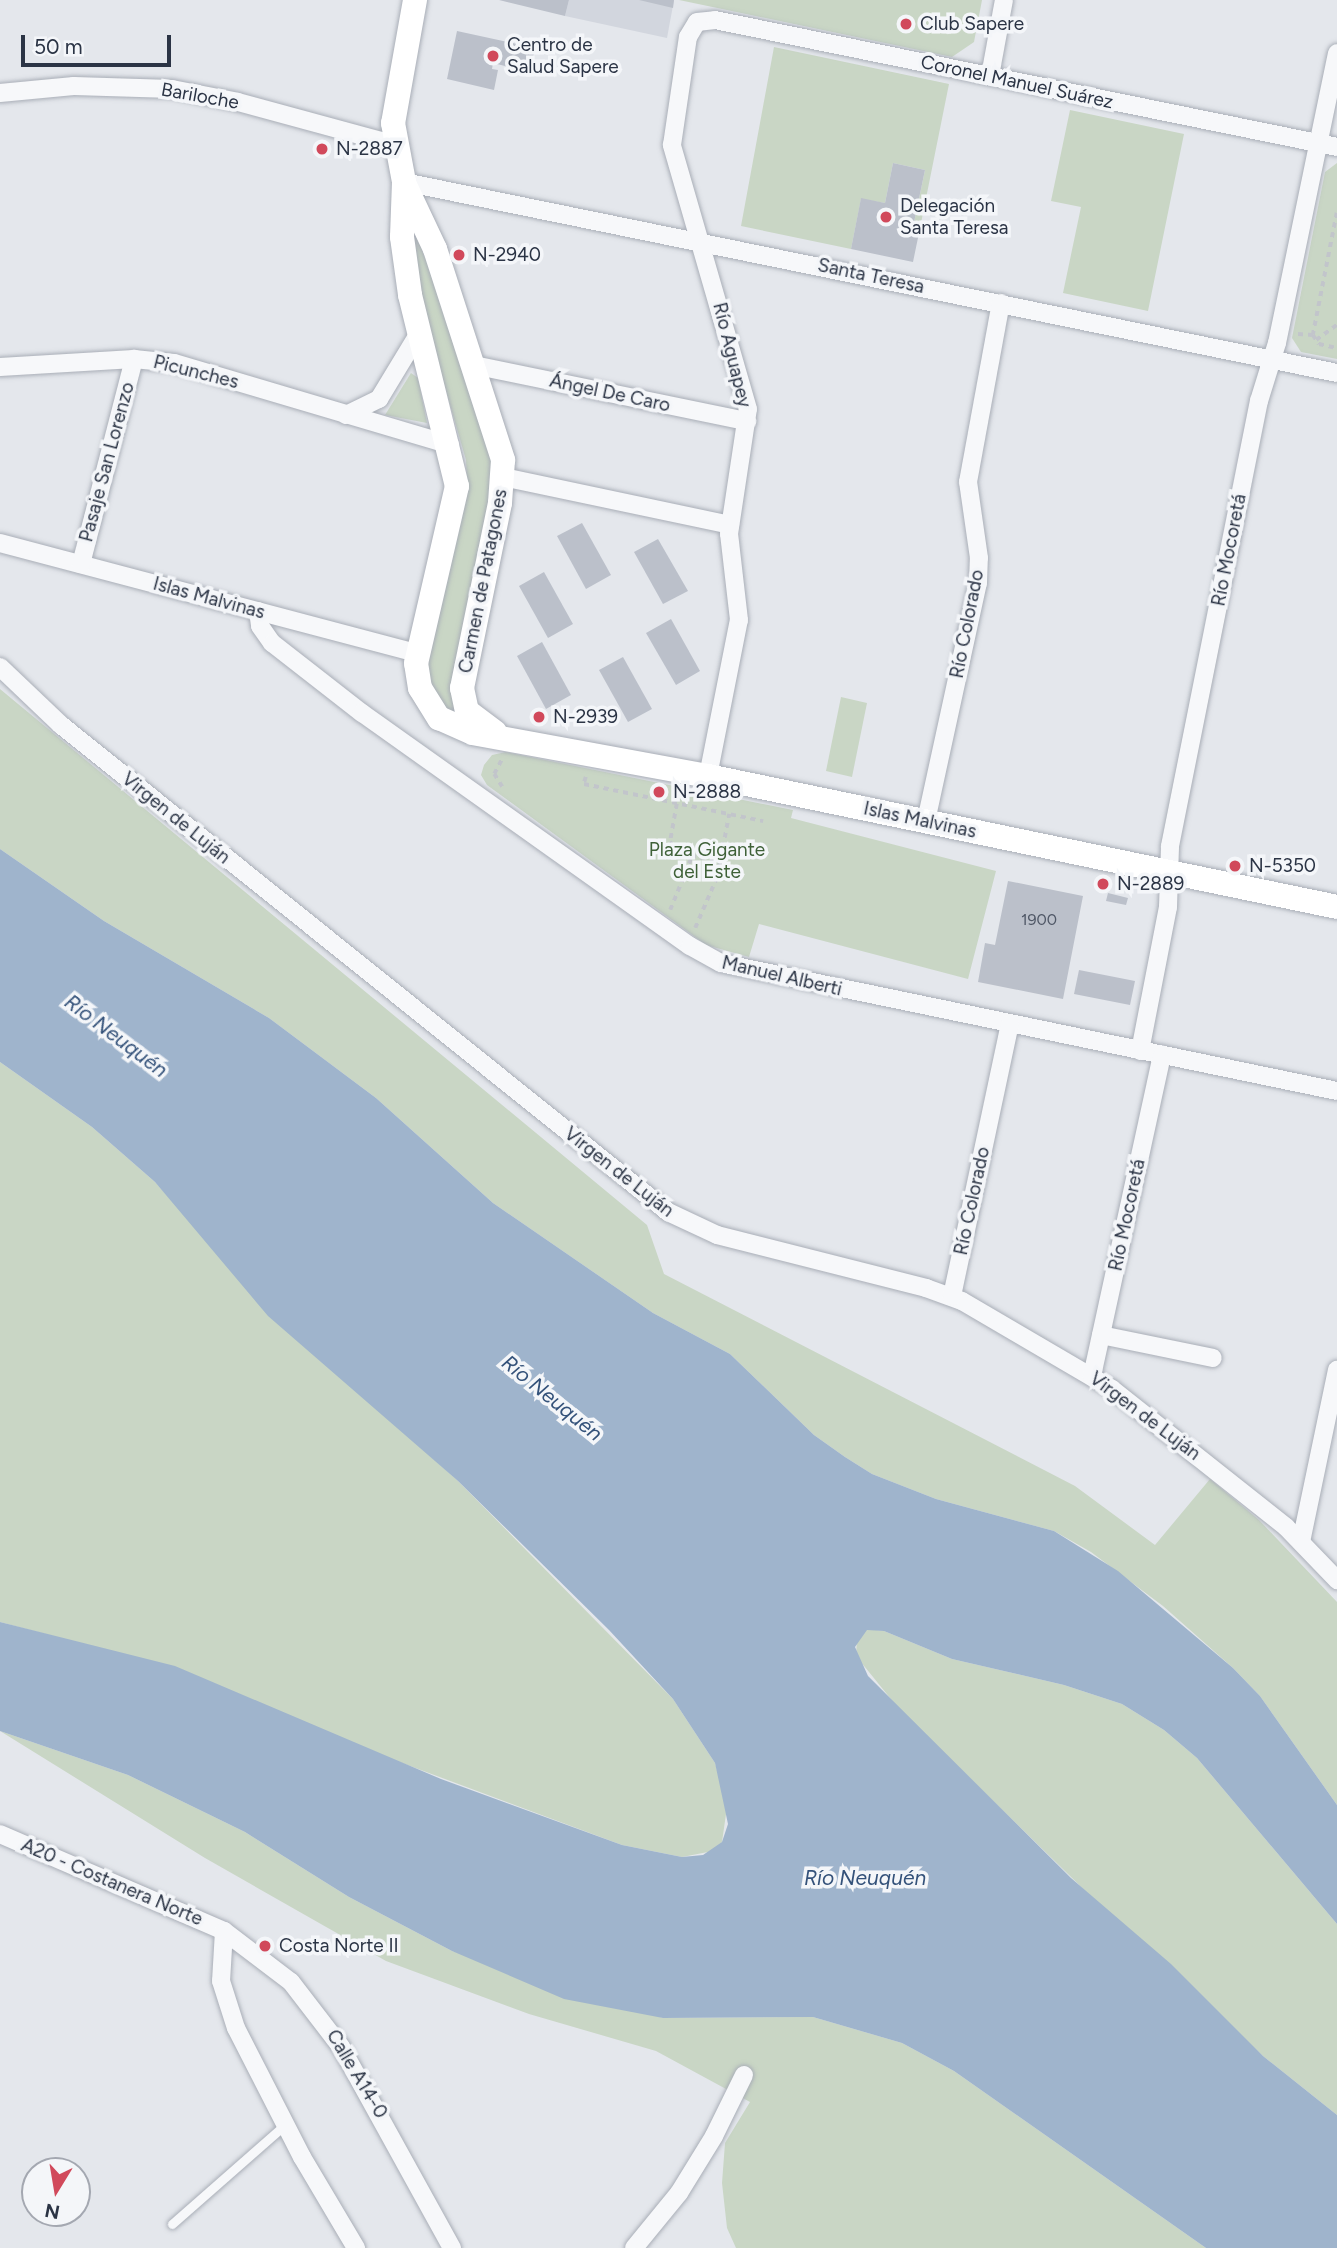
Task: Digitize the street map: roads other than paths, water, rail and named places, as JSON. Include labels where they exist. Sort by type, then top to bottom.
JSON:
[{"type":"main road","name":"Carmen de Patagones","points":[[415,0],[393,113],[404,182],[402,237],[419,333],[450,445],[455,502],[417,653],[420,688],[439,718],[503,746]]},
{"type":"main road","name":"Carmen de Patagones","points":[[404,182],[428,229],[500,446],[503,477],[462,688],[463,701],[474,720],[503,746]]},
{"type":"main road","name":"Islas Malvinas","points":[[503,746],[708,776],[1337,907]]},
{"type":"street","points":[[990,76],[1004,0]]},
{"type":"street","name":"Coronel Manuel Suárez","points":[[697,22],[715,20],[1337,147]]},
{"type":"street","name":"Río Aguapey","points":[[697,22],[688,37],[671,136],[743,383],[747,421],[730,525],[729,547],[739,620],[708,776]]},
{"type":"street","name":"Río Mocoretá","points":[[1140,1051],[1168,907],[1169,872],[1259,401],[1273,359],[1337,53]]},
{"type":"street","name":"Bariloche","points":[[0,93],[74,86],[172,89],[237,102],[396,145]]},
{"type":"street","name":"Santa Teresa","points":[[404,182],[701,240],[1337,373]]},
{"type":"street","name":"Río Colorado","points":[[926,821],[978,583],[979,558],[968,482],[1001,303]]},
{"type":"street","points":[[345,415],[379,399],[419,333]]},
{"type":"street","name":"Picunches","points":[[0,367],[134,359],[186,366],[450,445]]},
{"type":"street","name":"Pasaje San Lorenzo","points":[[81,564],[134,359]]},
{"type":"street","name":"Ángel De Caro","points":[[473,365],[747,421]]},
{"type":"street","points":[[503,477],[730,525]]},
{"type":"street","name":"Islas Malvinas","points":[[0,543],[417,653]]},
{"type":"street","name":"Manuel Alberti","points":[[258,611],[263,632],[288,656],[392,735],[705,956],[746,970],[1337,1091]]},
{"type":"street","name":"Virgen de Luján","points":[[0,667],[61,725],[668,1212],[717,1235],[952,1296],[1092,1376],[1301,1542],[1337,1580]]},
{"type":"street","name":"Río Colorado","points":[[952,1296],[1010,1024]]},
{"type":"street","name":"Río Mocoretá","points":[[1092,1376],[1162,1055]]},
{"type":"street","points":[[1101,1335],[1213,1358]]},
{"type":"street","points":[[1301,1542],[1337,1370]]},
{"type":"street","name":"A20 - Costanera Norte","points":[[0,1834],[224,1931]]},
{"type":"street","points":[[224,1931],[221,1980],[226,2003],[286,2124],[356,2248]]},
{"type":"street","name":"Calle A14-0","points":[[224,1931],[274,1967],[317,2009],[374,2101],[452,2248]]},
{"type":"street","points":[[634,2248],[679,2193],[714,2136],[744,2075]]},
{"type":"street","points":[[337,2248],[344,2229]]},
{"type":"lane","points":[[172,2224],[286,2124]]},
{"type":"water","name":"Río Neuquén","points":[[0,849],[104,921],[269,1018],[376,1098],[493,1203],[653,1313],[730,1354],[814,1435],[845,1457],[872,1474],[936,1499],[1054,1531],[1118,1571],[1233,1668],[1260,1696],[1337,1805],[1337,1924],[1197,1758],[1164,1730],[1122,1704],[1064,1685],[952,1659],[884,1631],[867,1630],[855,1647],[868,1676],[1071,1878],[1171,1964],[1263,2056],[1337,2115],[1337,2248],[1206,2248],[954,2071],[902,2043],[813,2017],[663,2018],[564,1999],[452,1951],[349,1897],[245,1832],[128,1775],[0,1731],[0,1622],[175,1666],[441,1779],[622,1845],[682,1857],[703,1855],[722,1842],[728,1824],[715,1763],[673,1699],[609,1630],[458,1481],[268,1316],[155,1182],[92,1127],[0,1062]]},
{"type":"place","name":"Club Sapere","points":[[906,24]]},
{"type":"place","name":"Centro de Salud Sapere","points":[[493,56]]},
{"type":"place","name":"N-2887","points":[[322,149]]},
{"type":"place","name":"Delegación Santa Teresa","points":[[886,217]]},
{"type":"place","name":"N-2940","points":[[459,255]]},
{"type":"place","name":"N-2939","points":[[539,717]]},
{"type":"place","name":"N-2888","points":[[659,792]]},
{"type":"place","name":"N-5350","points":[[1235,866]]},
{"type":"place","name":"N-2889","points":[[1103,884]]},
{"type":"place","name":"Costa Norte II","points":[[265,1946]]},
{"type":"park label","name":"Plaza Gigante del Este","points":[[707,861]]}]
